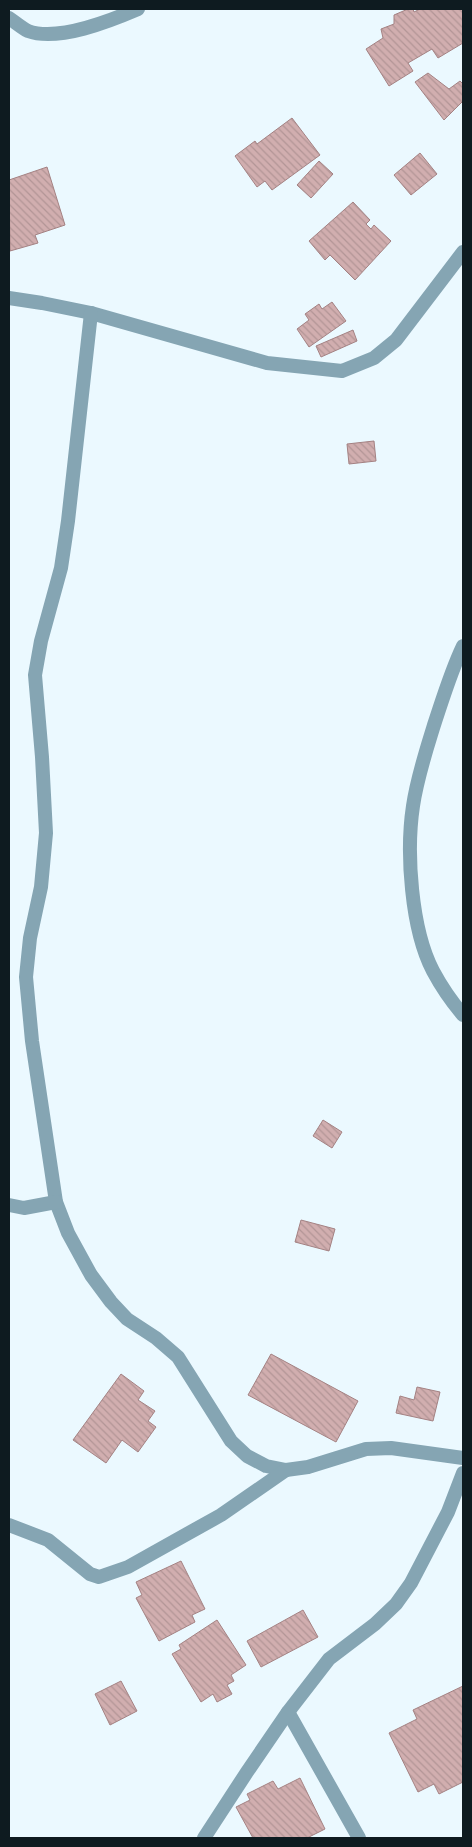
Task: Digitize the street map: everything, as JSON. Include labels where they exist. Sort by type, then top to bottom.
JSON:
[{"type":"street","points":[[9,18],[28,31],[56,35],[78,30],[138,9]]},
{"type":"street","points":[[9,298],[90,313],[267,363],[342,371],[374,358],[396,340],[463,252]]},
{"type":"street","points":[[90,313],[68,521],[61,568],[41,640],[35,675],[46,833],[41,887],[30,938],[26,977],[32,1041],[56,1202],[68,1233],[92,1275],[112,1302],[127,1319],[156,1338],[178,1357],[231,1441],[247,1456],[266,1466],[286,1470],[308,1467],[366,1449],[407,1450],[463,1458]]},
{"type":"street","points":[[463,646],[442,700],[420,769],[413,806],[410,866],[422,944],[432,970],[463,1015]]},
{"type":"street","points":[[9,1205],[24,1208],[56,1202]]},
{"type":"street","points":[[9,1525],[48,1540],[90,1574],[100,1576],[128,1566],[221,1515],[286,1470]]},
{"type":"street","points":[[204,1838],[288,1712],[329,1659],[375,1624],[396,1604],[411,1583],[448,1512],[463,1473]]},
{"type":"street","points":[[288,1712],[359,1838]]},
{"type":"building","points":[[408,9],[413,9],[414,12],[420,9],[463,9],[463,43],[438,58],[432,49],[408,63],[413,71],[389,86],[366,49],[383,38],[381,29],[394,24],[394,15]]},
{"type":"building","points":[[428,73],[449,89],[460,81],[463,84],[463,101],[444,120],[415,82]]},
{"type":"building","points":[[292,118],[320,155],[272,190],[265,181],[257,187],[235,156],[255,141],[257,144]]},
{"type":"building","points":[[420,153],[437,174],[411,195],[394,175]]},
{"type":"building","points":[[319,161],[333,174],[311,198],[297,185]]},
{"type":"building","points":[[47,167],[65,225],[35,235],[38,243],[10,251],[9,180]]},
{"type":"building","points":[[353,202],[370,220],[366,224],[371,229],[374,225],[391,241],[355,280],[330,255],[325,260],[309,241]]},
{"type":"building","points":[[332,302],[346,321],[309,347],[297,329],[309,320],[305,314],[319,304],[322,309]]},
{"type":"building","points":[[353,330],[357,341],[321,357],[316,346]]},
{"type":"building","points":[[374,441],[376,461],[349,464],[347,444]]},
{"type":"building","points":[[323,1120],[342,1132],[332,1148],[313,1136]]},
{"type":"building","points":[[301,1220],[335,1229],[329,1251],[295,1242]]},
{"type":"building","points":[[271,1354],[358,1401],[336,1442],[248,1395]]},
{"type":"building","points":[[121,1374],[144,1391],[138,1400],[155,1411],[148,1421],[156,1427],[138,1452],[122,1440],[106,1463],[73,1440]]},
{"type":"building","points":[[417,1387],[440,1392],[433,1421],[396,1413],[400,1396],[414,1400]]},
{"type":"building","points":[[181,1561],[205,1609],[192,1615],[195,1622],[159,1641],[136,1598],[142,1595],[136,1582]]},
{"type":"building","points":[[303,1610],[318,1637],[261,1667],[247,1641]]},
{"type":"building","points":[[217,1620],[246,1665],[231,1675],[234,1681],[227,1685],[232,1694],[217,1702],[213,1694],[201,1702],[172,1654],[181,1649],[179,1645]]},
{"type":"building","points":[[121,1681],[137,1711],[110,1725],[95,1694]]},
{"type":"building","points":[[463,1686],[463,1782],[439,1794],[434,1784],[418,1792],[389,1733],[417,1719],[413,1710]]},
{"type":"building","points":[[300,1778],[325,1829],[307,1838],[253,1838],[236,1807],[250,1800],[247,1794],[273,1781],[278,1789]]}]
